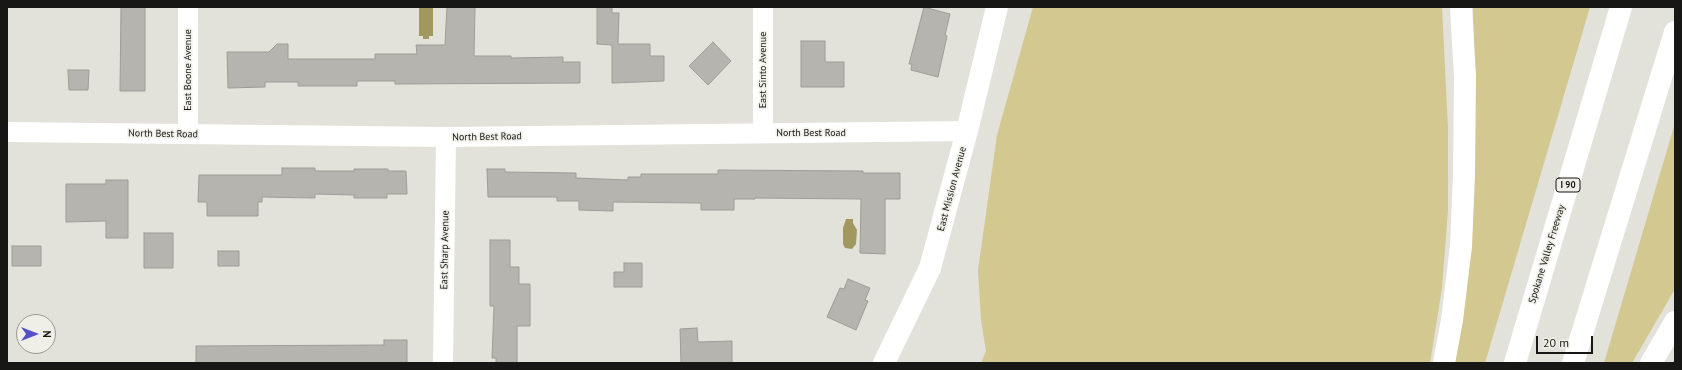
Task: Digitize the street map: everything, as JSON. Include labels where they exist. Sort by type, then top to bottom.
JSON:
[{"type":"main road","name":"East Mission Avenue","points":[[884,363],[930,268],[967,132],[997,7]]},
{"type":"main road","points":[[1444,363],[1452,320],[1461,246],[1464,175],[1465,77],[1461,7]]},
{"type":"main road","name":"Spokane Valley Freeway","points":[[1515,363],[1621,7]]},
{"type":"main road","points":[[1573,363],[1675,32]]},
{"type":"main road","points":[[1651,363],[1675,322]]},
{"type":"street","name":"East Boone Avenue","points":[[188,7],[188,134]]},
{"type":"street","name":"East Sinto Avenue","points":[[763,7],[763,133]]},
{"type":"street","name":"North Best Road","points":[[7,132],[446,138],[763,133],[967,132]]},
{"type":"street","name":"East Sharp Avenue","points":[[443,363],[446,138]]},
{"type":"shaded area","points":[[1033,7],[1442,7],[1448,129],[1448,210],[1442,288],[1430,363],[981,363],[986,351],[981,320],[978,270],[997,135]]},
{"type":"shaded area","points":[[1473,7],[1590,7],[1485,363],[1452,363],[1474,47]]},
{"type":"shaded area","points":[[419,8],[433,8],[433,36],[429,36],[429,39],[423,39],[423,36],[419,36]]},
{"type":"shaded area","points":[[1675,123],[1675,289],[1632,363],[1604,363]]},
{"type":"shaded area","points":[[846,219],[853,219],[853,223],[857,230],[856,244],[852,249],[845,248],[843,244],[843,228]]},
{"type":"building","points":[[121,7],[145,7],[145,91],[120,91]]},
{"type":"building","points":[[447,7],[475,7],[474,56],[511,56],[511,58],[563,57],[563,62],[580,62],[580,83],[395,84],[395,81],[357,81],[357,86],[298,86],[298,82],[265,82],[265,87],[228,88],[227,52],[269,52],[277,44],[288,44],[288,59],[375,59],[375,54],[417,54],[416,45],[445,45]]},
{"type":"building","points":[[597,7],[612,7],[612,13],[619,13],[618,44],[650,44],[650,56],[664,56],[664,81],[612,83],[612,45],[597,44]]},
{"type":"building","points":[[924,7],[950,14],[938,77],[911,70],[912,64],[909,64]]},
{"type":"building","points":[[801,41],[825,41],[825,62],[844,62],[844,87],[801,87]]},
{"type":"building","points":[[713,42],[731,61],[708,85],[689,66]]},
{"type":"building","points":[[68,70],[89,70],[88,90],[69,90]]},
{"type":"building","points":[[282,168],[315,168],[315,171],[388,169],[388,171],[406,171],[407,194],[387,194],[387,198],[354,198],[354,195],[315,194],[315,198],[262,197],[262,202],[258,202],[258,216],[207,216],[207,202],[198,202],[199,175],[282,175]]},
{"type":"building","points":[[487,169],[505,169],[505,172],[576,173],[576,178],[628,180],[628,177],[641,177],[641,174],[718,174],[718,170],[863,171],[863,173],[900,173],[900,199],[885,199],[885,254],[860,253],[861,199],[734,199],[734,210],[701,210],[701,203],[613,202],[613,211],[579,210],[579,201],[557,201],[557,197],[488,197]]},
{"type":"building","points":[[106,180],[128,180],[128,238],[106,238],[106,221],[66,222],[66,184],[106,184]]},
{"type":"building","points":[[144,233],[173,233],[173,268],[144,268]]},
{"type":"building","points":[[490,240],[510,240],[510,267],[519,267],[519,284],[530,284],[530,326],[517,326],[517,363],[496,363],[496,358],[492,358],[494,306],[490,306]]},
{"type":"building","points":[[12,246],[41,246],[41,266],[12,266]]},
{"type":"building","points":[[218,251],[239,251],[239,266],[218,266]]},
{"type":"building","points":[[624,263],[642,263],[642,287],[614,287],[614,272],[624,272]]},
{"type":"building","points":[[848,279],[870,288],[865,300],[868,301],[856,330],[827,317],[840,288],[844,289]]},
{"type":"building","points":[[697,328],[698,342],[732,341],[732,363],[681,363],[680,329]]},
{"type":"building","points":[[384,340],[407,340],[407,363],[196,363],[196,346],[384,345]]}]
